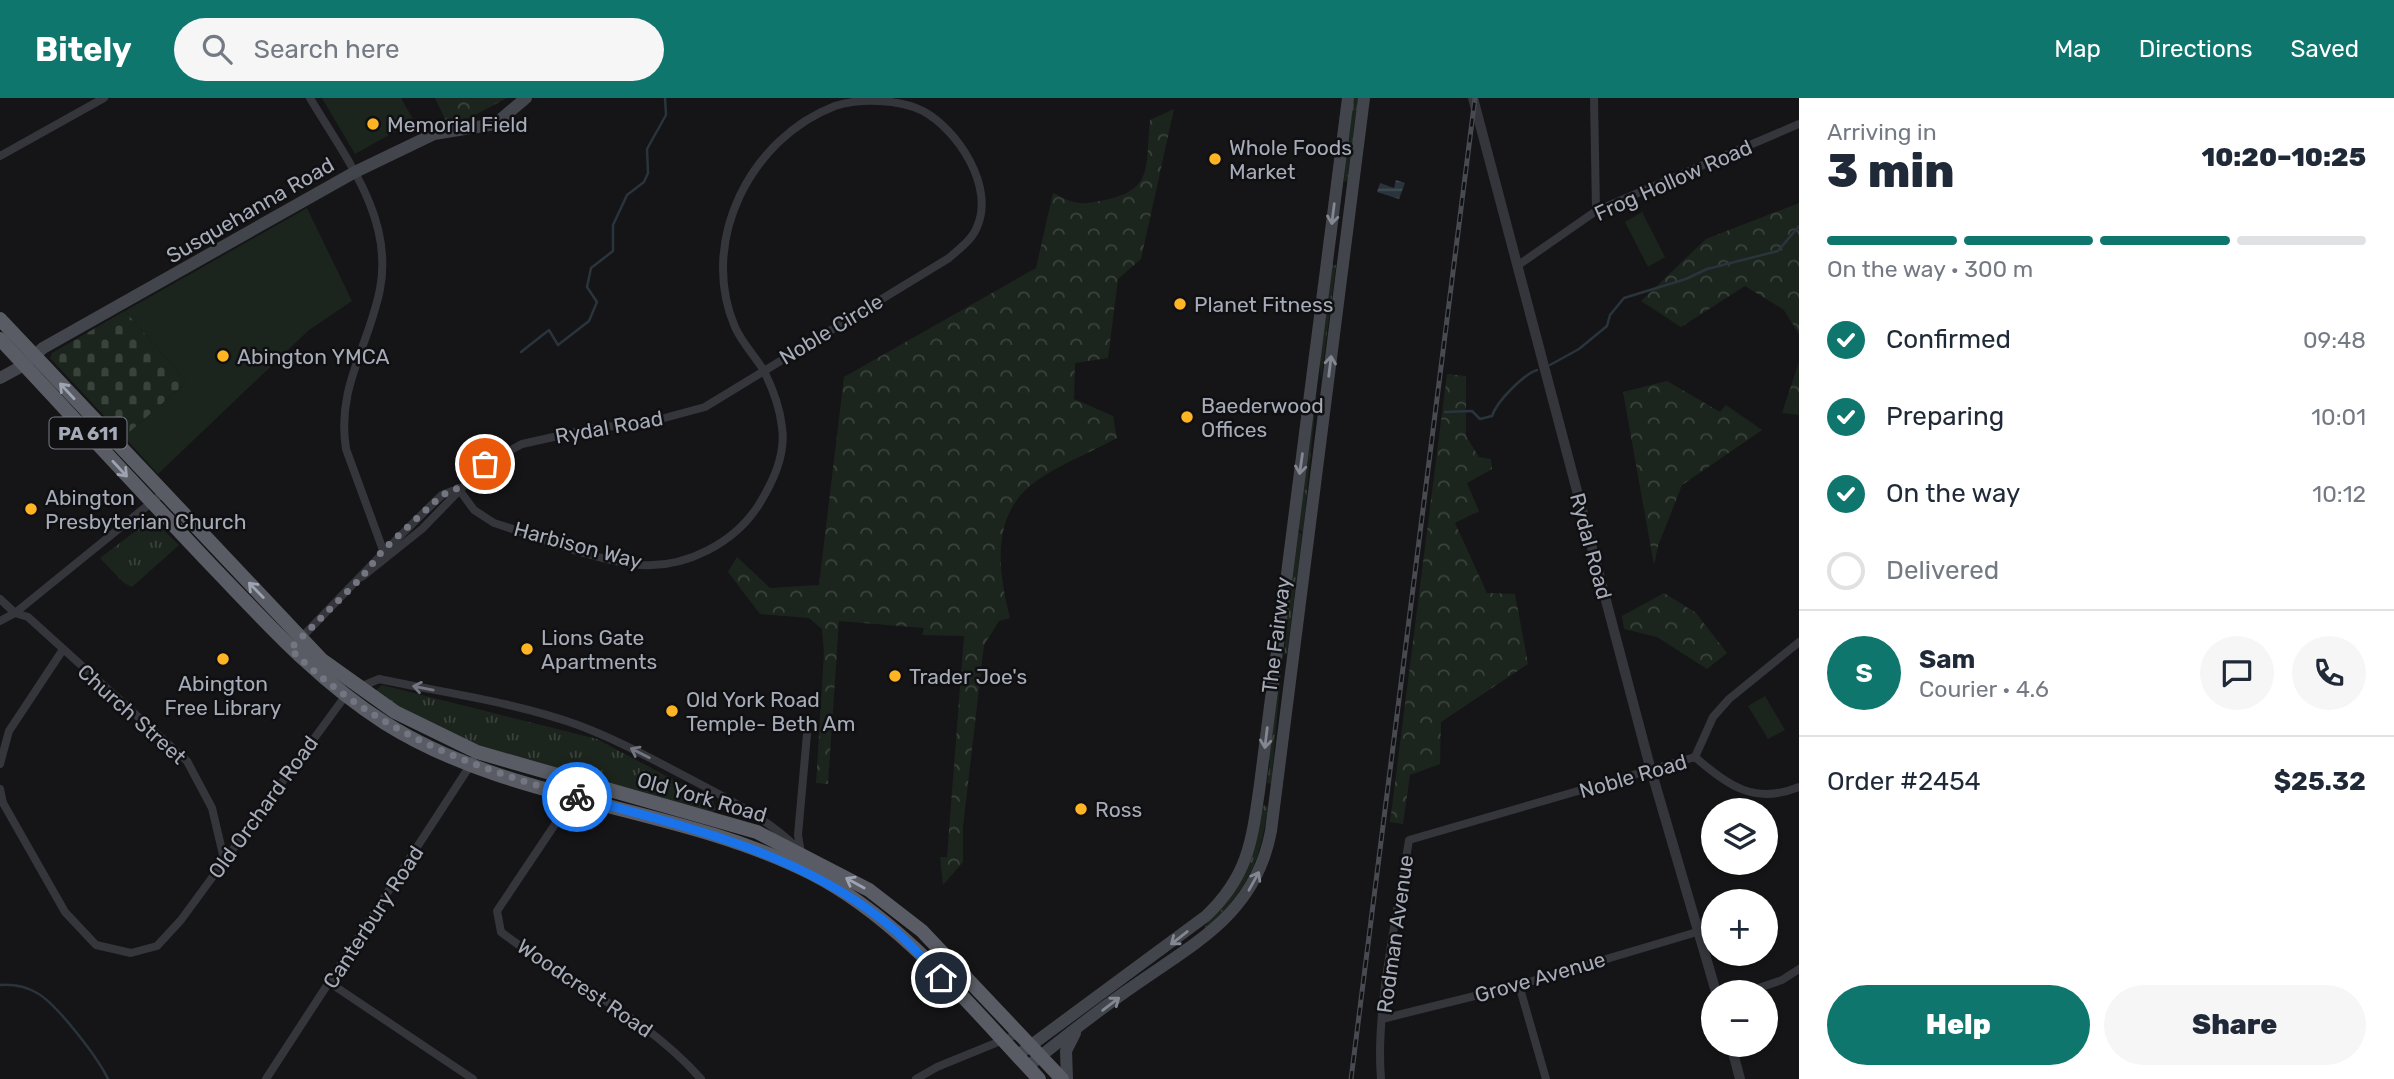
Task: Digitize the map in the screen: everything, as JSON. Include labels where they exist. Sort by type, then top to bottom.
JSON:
[{"type":"highway","name":"Old York Road","points":[[0,319],[29,361],[157,497],[290,649],[423,744],[578,790],[745,845],[811,873],[882,919],[1039,1079]]},
{"type":"highway","name":"Old York Road","points":[[0,339],[29,361]]},
{"type":"highway","name":"Old York Road","points":[[157,497],[301,638],[352,692]]},
{"type":"highway","name":"Old York Road","points":[[578,790],[757,832],[869,890],[907,917],[1062,1079]]},
{"type":"main road","name":"Susquehanna Road","points":[[0,378],[29,361],[43,348],[355,172],[434,134],[495,124],[526,98]]},
{"type":"main road","name":"The Fairway","points":[[1027,1067],[1035,1051],[1215,907],[1234,884],[1247,860],[1258,795],[1348,98]]},
{"type":"main road","name":"The Fairway","points":[[1017,1056],[1035,1051],[1084,1024],[1193,946],[1234,910],[1264,862],[1275,797],[1364,98]]},
{"type":"main road","points":[[1258,795],[1275,797]]},
{"type":"main road","points":[[1067,1079],[1066,1051],[1084,1024]]},
{"type":"street","points":[[0,156],[104,98]]},
{"type":"street","points":[[310,98],[355,172],[376,214],[382,247],[380,288],[348,385],[344,432],[346,449],[383,550]]},
{"type":"street","name":"Rydal Road","points":[[1473,98],[1651,771],[1712,980]]},
{"type":"street","points":[[1594,98],[1597,211]]},
{"type":"street","name":"Noble Circle","points":[[851,99],[909,102],[951,134],[981,185],[978,226],[965,244],[949,258],[763,370],[735,327],[723,276],[724,248],[736,202],[745,184],[783,138],[808,119],[851,99]]},
{"type":"street","name":"Frog Hollow Road","points":[[1517,266],[1597,211],[1799,124]]},
{"type":"street","name":"Rydal Road","points":[[290,649],[362,577],[412,538],[458,488],[485,464],[522,444],[594,428],[646,423],[705,407],[763,370]]},
{"type":"street","name":"Harbison Way","points":[[458,488],[474,510],[494,523],[641,565],[678,562],[716,548],[752,515],[772,485],[783,448],[782,425],[763,370]]},
{"type":"street","name":"Rydal Road","points":[[362,577],[383,550],[442,495],[458,488]]},
{"type":"street","points":[[0,621],[15,613],[157,497]]},
{"type":"street","points":[[405,530],[412,538]]},
{"type":"street","name":"Church Street","points":[[0,599],[15,613],[28,617],[62,651],[187,761],[212,808],[224,859]]},
{"type":"street","points":[[1695,757],[1713,717],[1721,708],[1799,642]]},
{"type":"street","points":[[0,764],[9,732],[62,651]]},
{"type":"street","points":[[352,692],[379,679],[533,711],[579,725],[745,808],[784,835],[801,853]]},
{"type":"street","name":"Old Orchard Road","points":[[0,789],[15,825],[65,912],[96,946],[131,953],[158,946],[181,920],[224,859],[352,692]]},
{"type":"street","points":[[801,853],[798,835],[807,734]]},
{"type":"street","name":"Noble Road","points":[[1458,826],[1695,757],[1716,775],[1750,794],[1784,793],[1799,786]]},
{"type":"street","name":"Canterbury Road","points":[[266,1079],[474,759]]},
{"type":"street","name":"Woodcrest Road","points":[[578,790],[497,911],[501,932],[644,1026],[674,1049],[701,1079]]},
{"type":"street","name":"Rodman Avenue","points":[[1381,1079],[1379,1054],[1382,1019],[1409,840],[1458,826]]},
{"type":"street","name":"Grove Avenue","points":[[1382,1019],[1519,985],[1697,932]]},
{"type":"street","points":[[1778,981],[1799,969]]},
{"type":"street","points":[[330,983],[473,1079]]},
{"type":"street","points":[[1519,985],[1546,1079]]},
{"type":"street","points":[[916,1079],[937,1067],[1018,1034]]},
{"type":"street","points":[[1734,1057],[1740,1079]]},
{"type":"green space","name":"Memorial Field","points":[[322,98],[401,98],[414,121],[355,154]]},
{"type":"green space","points":[[435,98],[507,98],[469,118],[447,123]]},
{"type":"green space","points":[[1350,98],[1358,98],[1347,181],[1344,182],[1347,130]]},
{"type":"green space","points":[[1174,109],[1141,259],[1118,279],[1108,358],[1075,363],[1074,399],[1113,416],[1117,438],[1031,485],[1018,498],[1003,530],[1001,566],[1010,618],[999,621],[984,645],[963,827],[963,862],[943,885],[940,857],[947,857],[964,636],[922,635],[924,628],[839,621],[828,784],[816,783],[824,653],[822,629],[809,618],[760,614],[728,572],[737,557],[770,588],[819,585],[844,377],[1036,268],[1053,193],[1073,202],[1084,203],[1105,200],[1132,189],[1140,182],[1147,162],[1150,120]]},
{"type":"green space","points":[[1799,203],[1799,334],[1784,310],[1745,286],[1681,327],[1641,301],[1706,239]]},
{"type":"green space","name":"Abington YMCA","points":[[307,208],[352,301],[309,330],[158,474],[124,437],[187,382],[125,311]]},
{"type":"green space","points":[[1642,212],[1665,257],[1648,267],[1625,222]]},
{"type":"green space","points":[[1330,264],[1336,265],[1321,379],[1319,341]]},
{"type":"green space","points":[[125,311],[187,382],[124,437],[50,358],[52,353]]},
{"type":"green space","points":[[1799,362],[1799,415],[1782,413]]},
{"type":"green space","points":[[1447,374],[1466,376],[1466,436],[1479,457],[1491,459],[1492,469],[1467,483],[1479,511],[1455,523],[1487,593],[1515,594],[1528,664],[1441,722],[1440,764],[1410,775],[1403,824],[1390,822]]},
{"type":"green space","points":[[1667,381],[1720,412],[1726,405],[1762,430],[1682,485],[1658,546],[1654,565],[1623,392]]},
{"type":"green space","points":[[1312,396],[1316,397],[1303,532],[1297,529]]},
{"type":"green space","points":[[152,519],[179,545],[132,587],[124,583],[100,558]]},
{"type":"green space","points":[[1297,531],[1302,534],[1287,654],[1284,655],[1288,614],[1286,600]]},
{"type":"green space","points":[[1664,593],[1696,613],[1727,653],[1707,669],[1657,637],[1624,629],[1622,616]]},
{"type":"green space","points":[[1277,672],[1281,672],[1271,784],[1267,783],[1270,762],[1267,752]]},
{"type":"green space","points":[[382,685],[597,739],[713,801],[716,809],[712,813],[482,749],[396,707],[375,691]]},
{"type":"green space","points":[[1765,696],[1785,730],[1768,739],[1748,706]]},
{"type":"green space","points":[[1264,805],[1268,807],[1265,827],[1250,874],[1233,900],[1206,928],[1221,906]]},
{"type":"shaded area","points":[[1396,180],[1405,183],[1399,199],[1377,192],[1380,183],[1394,188]]},
{"type":"waterway","points":[[521,352],[549,330],[558,345],[589,321],[597,302],[587,287],[591,268],[613,251],[613,225],[627,195],[644,182],[648,173],[647,149],[666,115],[665,98]]},
{"type":"waterway","points":[[1550,365],[1579,349],[1607,326],[1610,315],[1624,298],[1686,279],[1707,269],[1778,251],[1799,226]]},
{"type":"waterway","points":[[1445,412],[1472,411],[1480,419],[1492,416],[1511,389],[1537,370]]},
{"type":"waterway","points":[[0,985],[24,987],[45,999],[76,1032],[108,1079]]},
{"type":"railway","points":[[1351,1079],[1475,98]]},
{"type":"way so far","points":[[485,464],[458,488],[442,495],[383,550],[362,577],[290,649],[308,666],[385,723],[423,744],[472,765],[577,797]]},
{"type":"place","name":"Memorial Field","points":[[373,124]]},
{"type":"place","name":"Whole Foods Market","points":[[1215,159]]},
{"type":"place","name":"Planet Fitness","points":[[1180,304]]},
{"type":"place","name":"Abington YMCA","points":[[223,356]]},
{"type":"place","name":"Baederwood Offices","points":[[1187,417]]},
{"type":"place","name":"Abington Presbyterian Church","points":[[31,509]]},
{"type":"place","name":"Lions Gate Apartments","points":[[527,649]]},
{"type":"place","name":"Abington Free Library","points":[[223,659]]},
{"type":"place","name":"Trader Joe's","points":[[895,676]]},
{"type":"place","name":"Old York Road Temple- Beth Am","points":[[672,711]]},
{"type":"place","name":"Ross","points":[[1081,809]]},
{"type":"route","points":[[577,797],[745,845],[811,873],[882,919],[941,978]]}]
